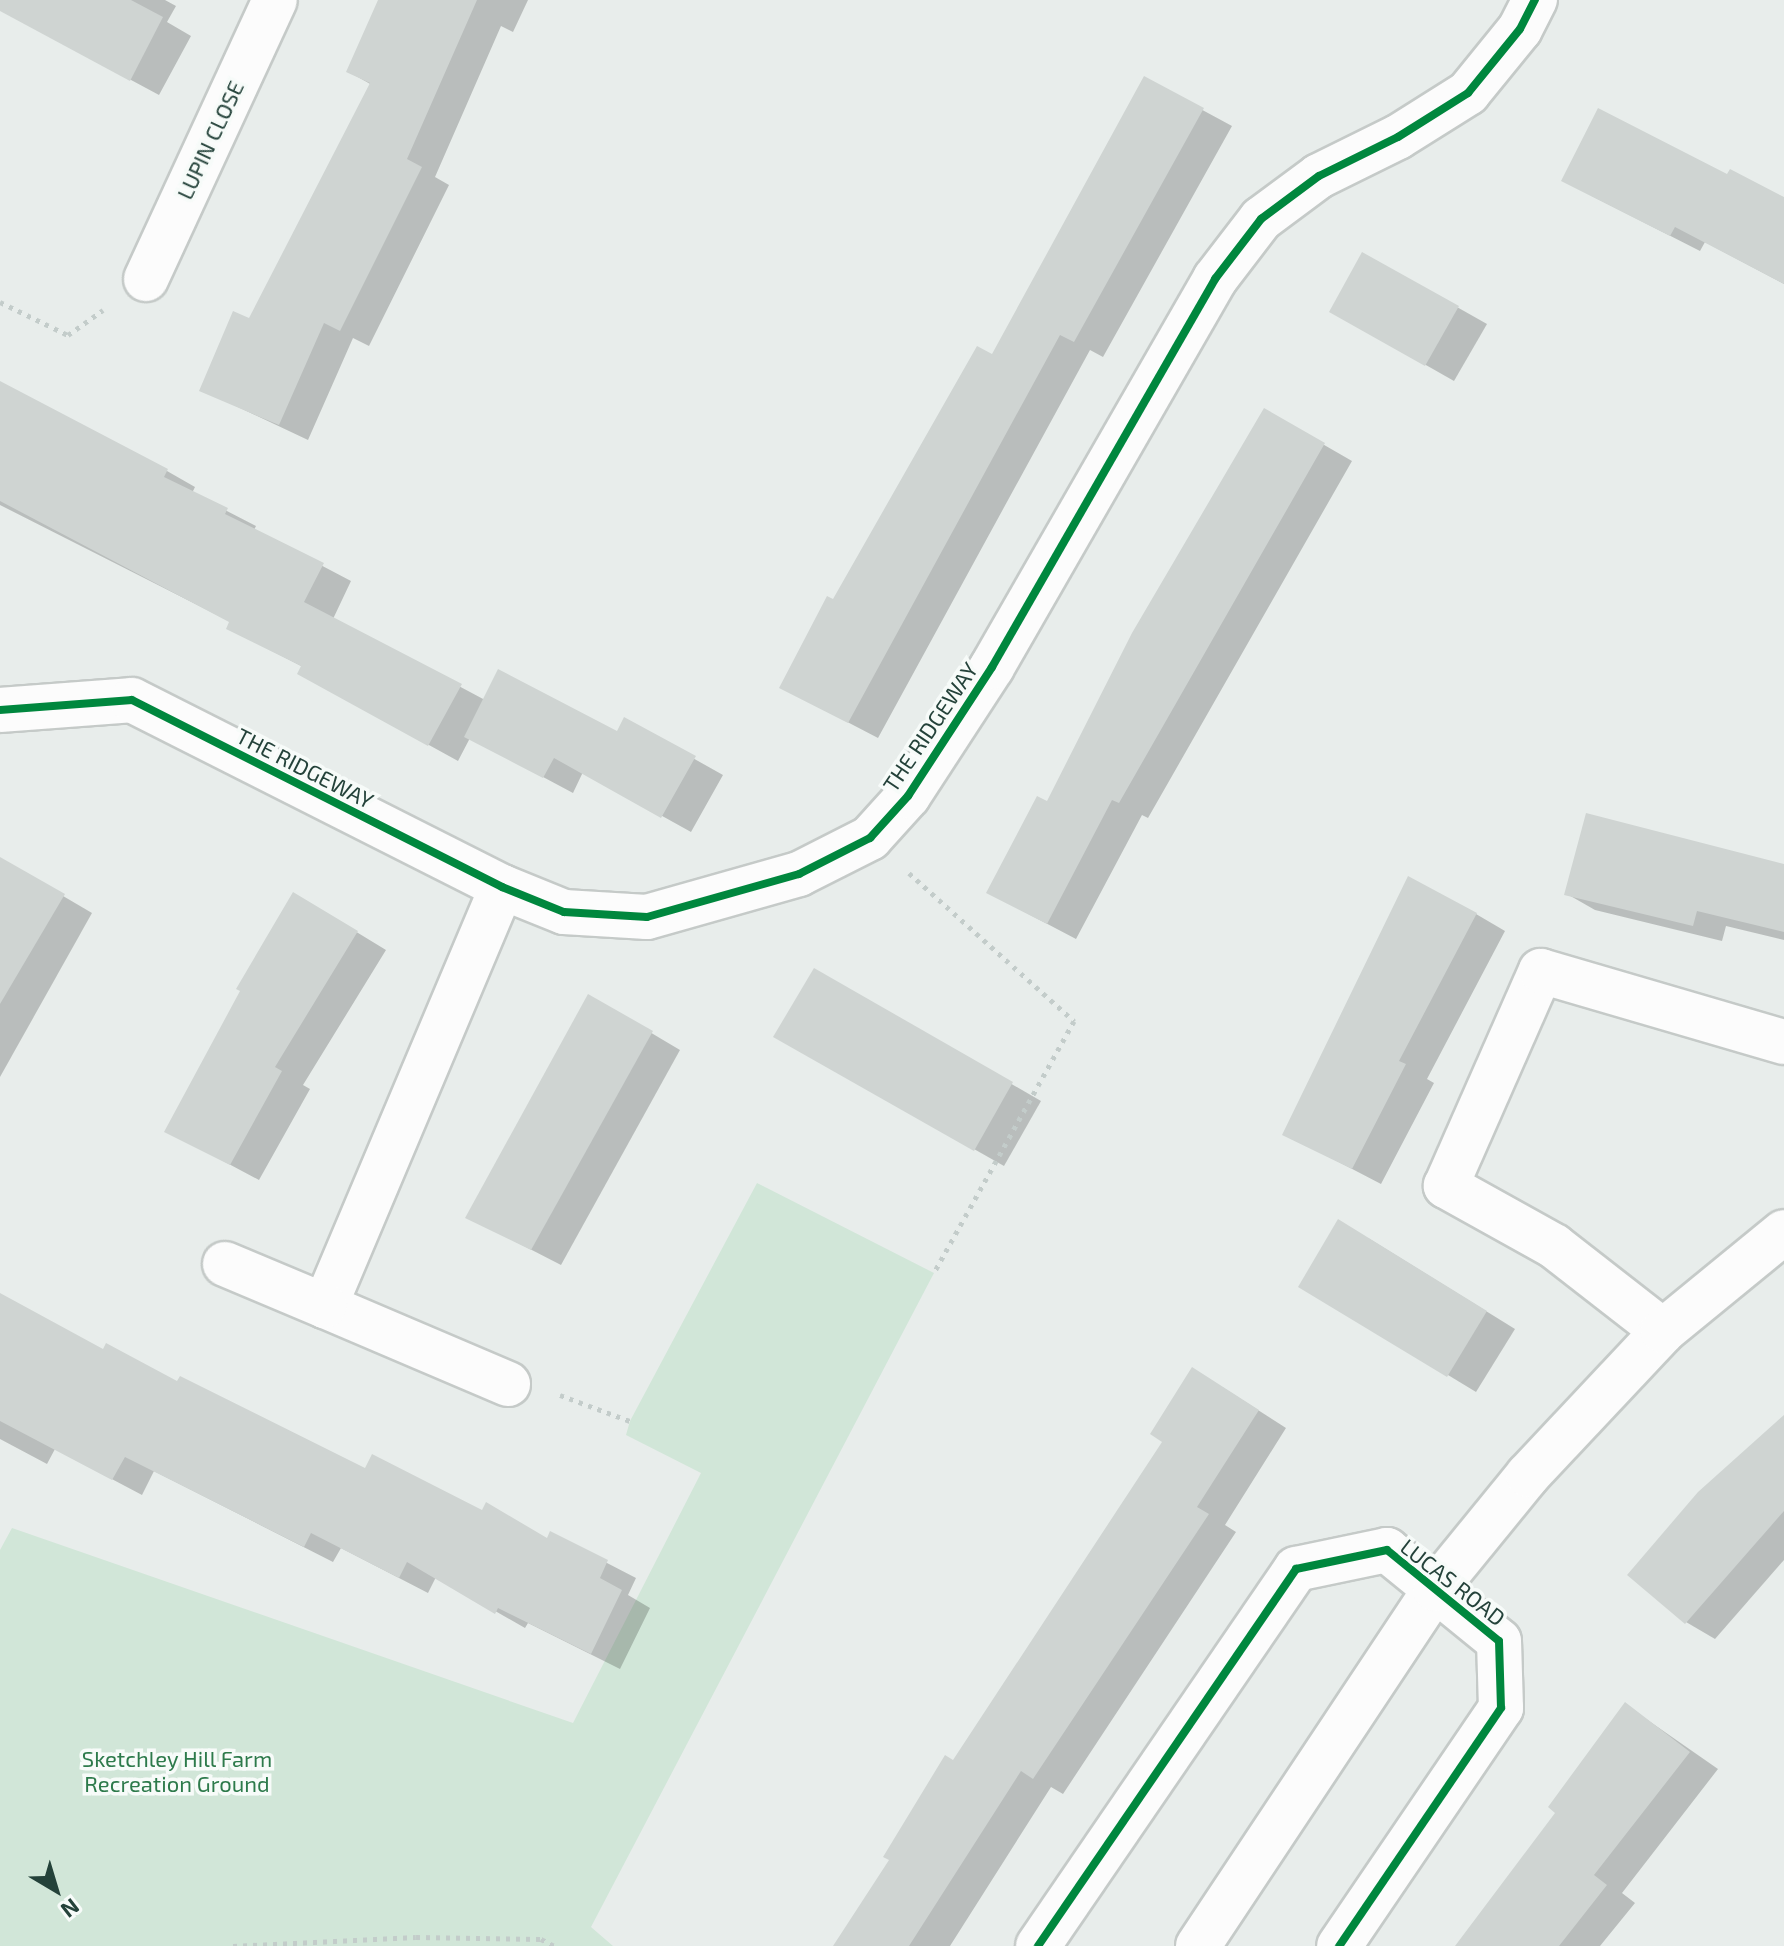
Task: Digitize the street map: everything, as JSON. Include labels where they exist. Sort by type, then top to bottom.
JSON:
[{"type":"street","name":"LUPIN CLOSE","points":[[146,279],[275,0]]},
{"type":"street","name":"THE RIDGEWAY","points":[[0,710],[132,700],[502,887],[564,912],[647,917],[799,874],[870,838],[908,796],[992,667],[1215,279],[1261,219],[1319,176],[1398,137],[1468,93],[1520,29],[1535,0]]},
{"type":"street","points":[[325,1306],[502,887]]},
{"type":"street","points":[[1663,1331],[1554,1246],[1446,1186],[1541,971],[1784,1042]]},
{"type":"street","name":"LUCAS ROAD","points":[[1198,1946],[1435,1589],[1528,1475],[1663,1331],[1784,1232]]},
{"type":"street","points":[[225,1264],[508,1384]]},
{"type":"street","name":"LUCAS ROAD","points":[[1038,1946],[1296,1569],[1387,1550],[1499,1641],[1501,1708],[1339,1946]]},
{"type":"path","points":[[0,302],[68,335],[146,279]]},
{"type":"path","points":[[870,838],[1074,1021],[934,1273]]},
{"type":"path","points":[[508,1384],[553,1392],[630,1421]]},
{"type":"path","points":[[233,1946],[416,1937],[541,1939],[554,1946]]},
{"type":"green space","name":"Sketchley Hill Farm Recreation Ground","points":[[757,1183],[934,1273],[591,1927],[613,1946],[0,1946],[0,1550],[12,1528],[573,1723],[701,1473],[626,1435],[630,1421]]},
{"type":"building","points":[[0,0],[131,0],[163,17],[130,81],[0,11]]},
{"type":"building","points":[[378,0],[477,0],[407,159],[422,167],[340,331],[324,323],[279,425],[199,391],[233,311],[249,318],[370,83],[346,72]]},
{"type":"building","points":[[1144,76],[1204,108],[1074,342],[1060,335],[848,723],[779,688],[827,596],[833,599],[977,346],[992,354]]},
{"type":"building","points":[[1598,108],[1727,174],[1730,169],[1784,197],[1784,284],[1675,227],[1670,236],[1561,181]]},
{"type":"building","points":[[1362,252],[1459,306],[1425,366],[1329,312]]},
{"type":"building","points":[[0,381],[168,469],[164,477],[228,508],[225,514],[324,563],[304,602],[462,684],[428,746],[297,674],[301,666],[226,629],[229,622],[0,501]]},
{"type":"building","points":[[1264,408],[1325,443],[1119,803],[1112,800],[1047,924],[986,893],[1037,796],[1047,801],[1132,633]]},
{"type":"building","points":[[498,669],[617,731],[624,717],[696,756],[661,818],[554,758],[543,778],[464,737]]},
{"type":"building","points":[[1586,813],[1784,864],[1784,932],[1697,911],[1693,926],[1564,895]]},
{"type":"building","points":[[0,857],[65,894],[0,1004]]},
{"type":"building","points":[[1408,876],[1477,913],[1399,1061],[1406,1064],[1352,1169],[1282,1135]]},
{"type":"building","points":[[293,892],[358,931],[275,1067],[282,1071],[230,1165],[164,1132],[240,991],[236,989]]},
{"type":"building","points":[[814,968],[1013,1082],[974,1151],[773,1037]]},
{"type":"building","points":[[588,994],[653,1031],[531,1250],[465,1218]]},
{"type":"building","points":[[1338,1219],[1487,1311],[1447,1377],[1298,1287]]},
{"type":"building","points":[[0,1293],[103,1349],[106,1343],[177,1381],[180,1376],[365,1468],[372,1454],[482,1510],[486,1502],[547,1538],[550,1531],[608,1560],[600,1578],[622,1590],[591,1654],[498,1608],[495,1614],[407,1562],[399,1578],[311,1533],[304,1547],[125,1457],[112,1480],[0,1421]]},
{"type":"building","points":[[1192,1367],[1259,1410],[1197,1507],[1209,1514],[1033,1779],[1021,1771],[909,1946],[833,1946],[889,1860],[883,1857],[945,1755],[953,1760],[1162,1442],[1150,1434]]},
{"type":"building","points":[[1784,1415],[1784,1511],[1685,1624],[1627,1575],[1698,1492]]},
{"type":"building","points":[[1625,1702],[1690,1752],[1594,1875],[1607,1885],[1559,1946],[1455,1946],[1555,1813],[1548,1807]]},
{"type":"cycle path","points":[[0,710],[132,700],[502,887],[564,912],[647,917],[799,874],[870,838],[908,796],[992,667],[1215,279],[1261,219],[1319,176],[1398,137],[1468,93],[1520,29],[1535,0]]},
{"type":"cycle path","points":[[1038,1946],[1296,1569],[1387,1550],[1499,1641],[1501,1708],[1339,1946]]}]
